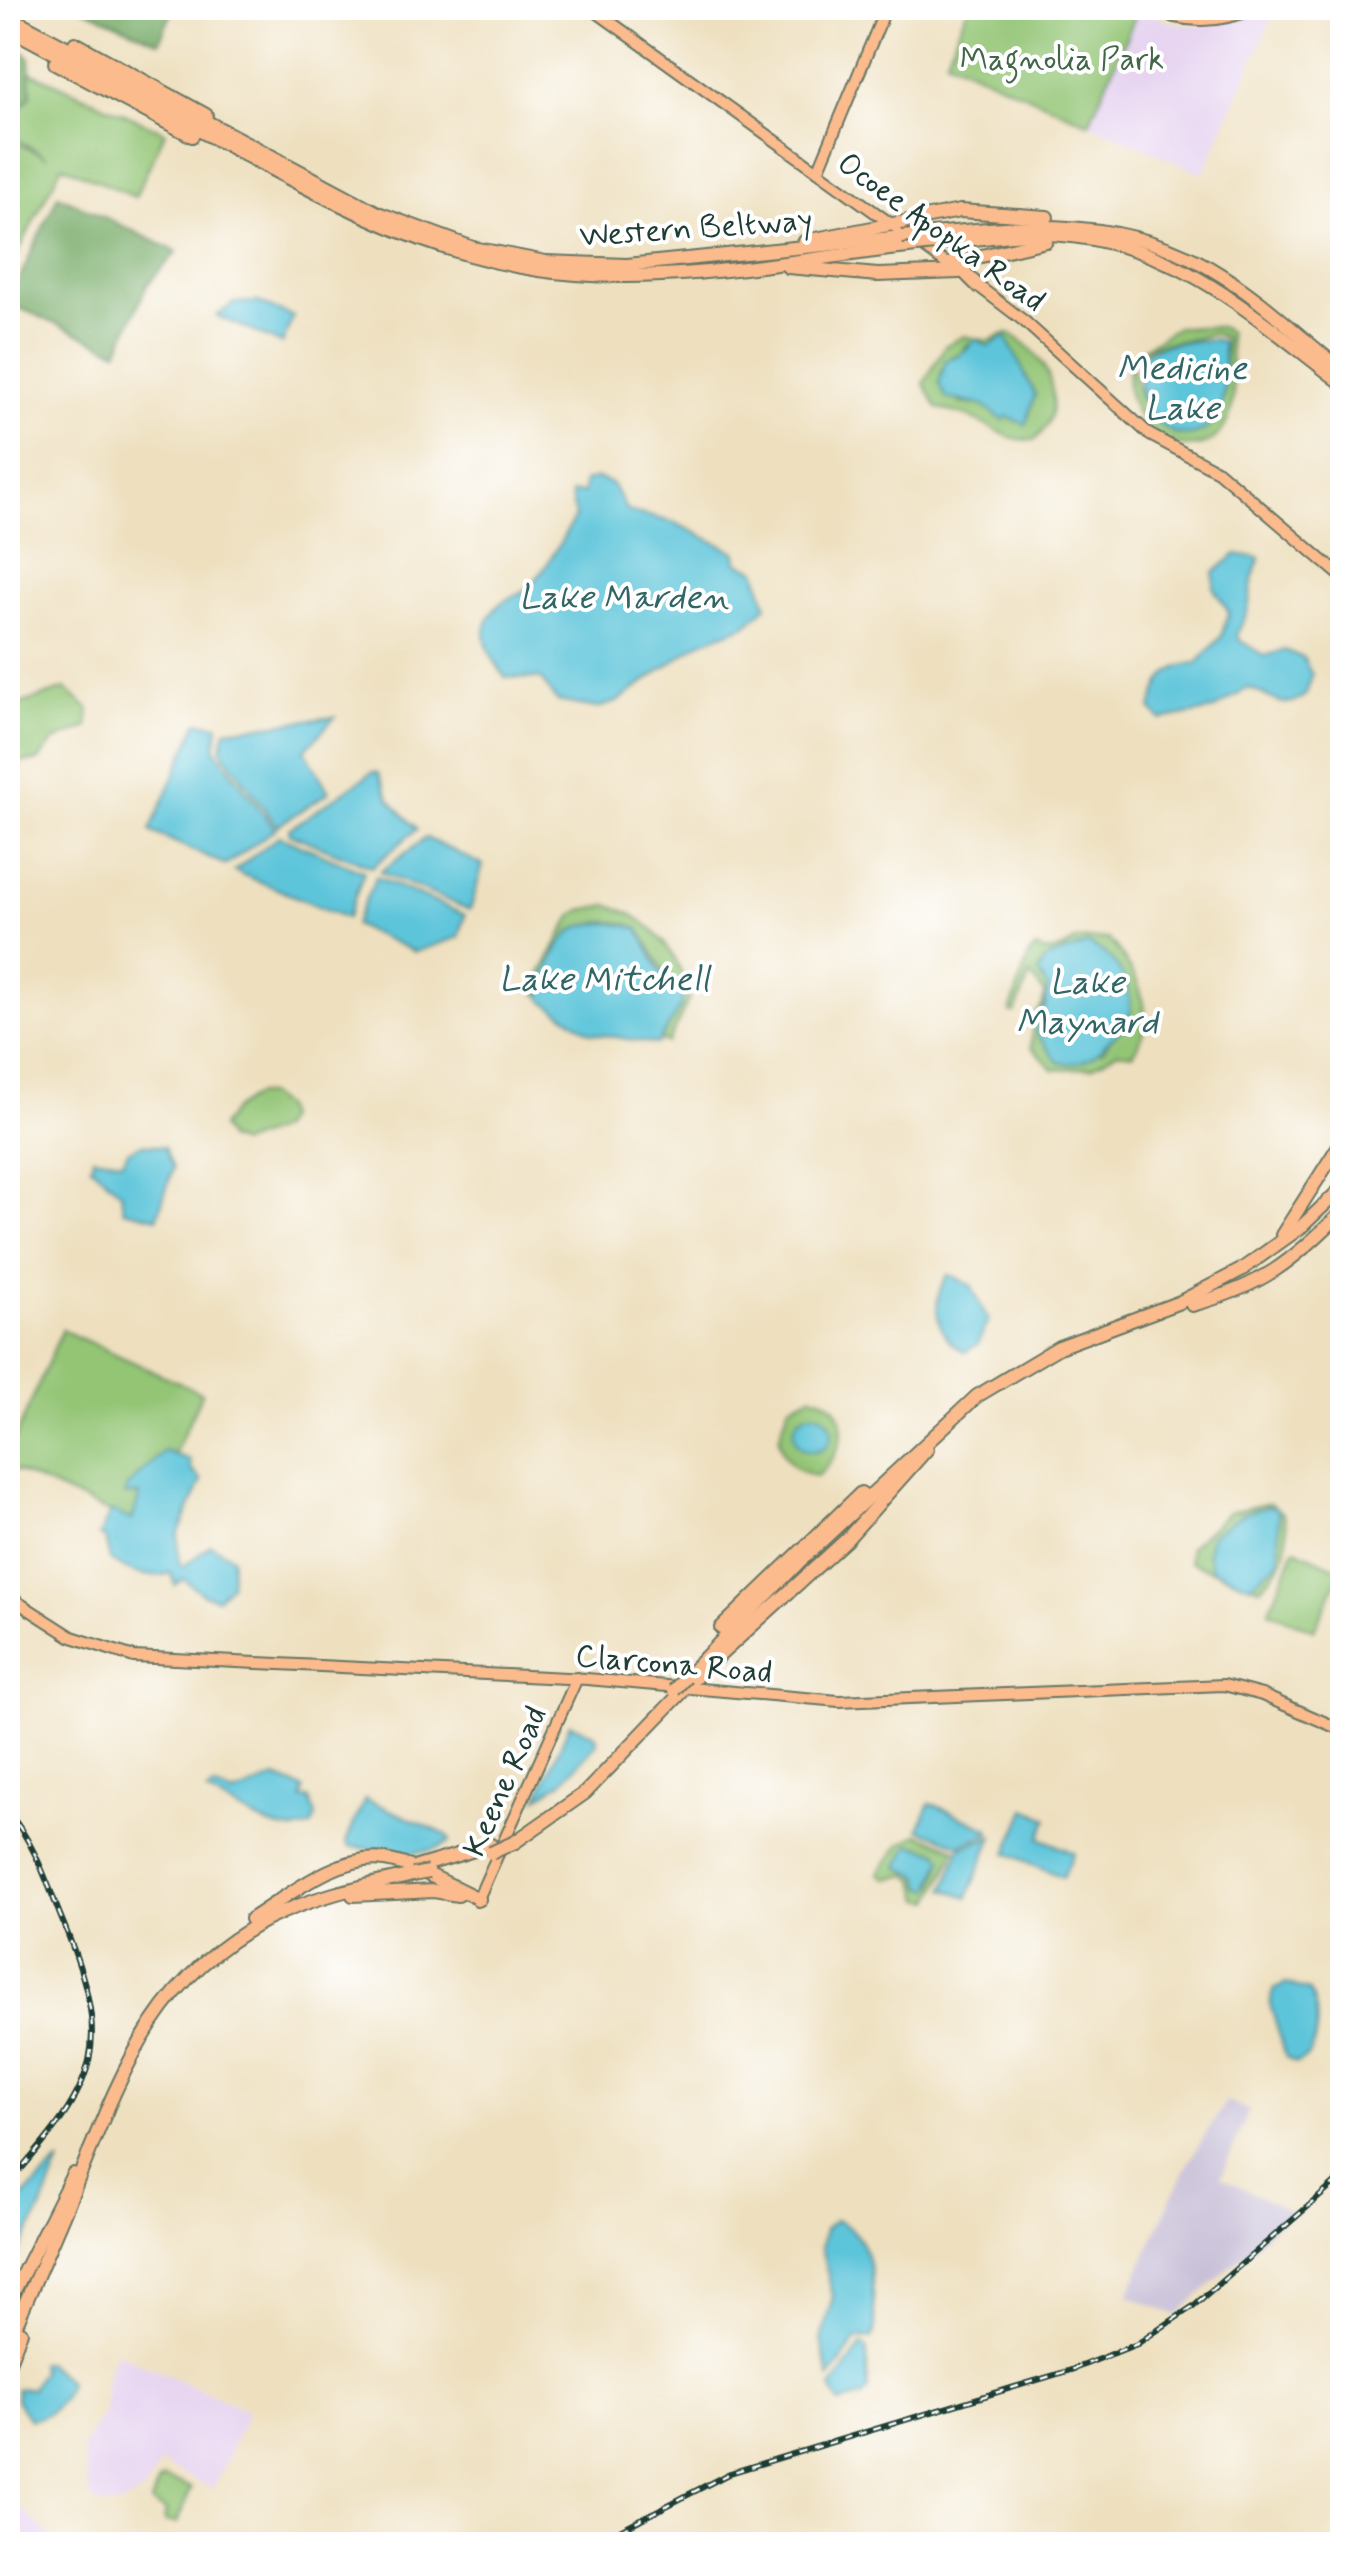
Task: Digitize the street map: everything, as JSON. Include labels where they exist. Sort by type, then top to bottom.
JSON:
[{"type":"highway","name":"Western Beltway","points":[[8,15],[271,163]]},
{"type":"highway","name":"Western Beltway","points":[[8,30],[379,220],[460,254],[534,270],[606,276],[730,266],[1060,225],[1124,234],[1169,248],[1220,274],[1342,368]]},
{"type":"highway","points":[[898,232],[942,213],[1016,214],[1107,224],[1169,248]]},
{"type":"highway","name":"Western Beltway","points":[[379,220],[472,248],[546,262],[627,265],[750,254],[898,232],[934,244],[1028,235],[1088,238],[1142,251],[1203,278],[1342,383]]},
{"type":"highway","points":[[730,266],[795,266],[878,276],[950,266],[1033,243],[1088,238]]},
{"type":"highway","points":[[950,266],[964,272],[978,286]]},
{"type":"highway","points":[[1245,1268],[1291,1223],[1342,1141]]},
{"type":"highway","points":[[1153,1317],[1245,1268],[1301,1227],[1342,1188]]},
{"type":"highway","points":[[1192,1305],[1273,1258],[1342,1198]]},
{"type":"highway","points":[[8,2364],[16,2317],[133,2050],[162,2006],[212,1951],[283,1912],[328,1895],[491,1849],[585,1793],[685,1683],[921,1450],[975,1402],[1058,1347],[1244,1290],[1271,1276],[1342,1212]]},
{"type":"highway","points":[[8,2342],[126,2048],[155,2003],[241,1926],[338,1868],[369,1860],[394,1862],[478,1901]]},
{"type":"highway","points":[[241,1926],[308,1894],[415,1871]]},
{"type":"highway","points":[[283,1912],[360,1894],[444,1892],[478,1901]]},
{"type":"main road","name":"Ocoee Apopka Road","points":[[590,8],[950,266]]},
{"type":"main road","points":[[818,171],[886,8]]},
{"type":"main road","points":[[1148,8],[1204,22],[1257,8]]},
{"type":"main road","name":"Ocoee Apopka Road","points":[[978,286],[1024,320],[1150,435],[1205,463],[1342,580]]},
{"type":"main road","name":"Clarcona Road","points":[[8,1596],[72,1637],[134,1657],[577,1678],[839,1701],[1224,1685],[1262,1694],[1342,1730]]},
{"type":"main road","name":"Keene Road","points":[[478,1901],[577,1678]]},
{"type":"shaded area","points":[[1139,8],[1168,22],[1202,26],[1276,8],[1203,174],[1089,123]]},
{"type":"shaded area","points":[[1226,2101],[1249,2111],[1221,2177],[1291,2212],[1177,2315],[1128,2295],[1186,2166]]},
{"type":"shaded area","points":[[116,2352],[248,2411],[213,2489],[160,2463],[144,2492],[118,2506],[100,2505],[90,2497],[82,2448],[104,2412],[108,2368]]},
{"type":"shaded area","points":[[8,2496],[58,2543],[60,2544],[8,2544]]},
{"type":"green space","points":[[82,8],[174,8],[159,42]]},
{"type":"green space","name":"Magnolia Park","points":[[968,8],[1139,8],[1089,123],[946,59]]},
{"type":"green space","points":[[8,38],[30,58],[31,96],[8,121]]},
{"type":"green space","points":[[8,62],[165,132],[135,197],[62,165],[8,272],[8,139],[47,157],[12,136]]},
{"type":"green space","points":[[58,195],[177,252],[147,285],[118,351],[8,303]]},
{"type":"green space","points":[[1177,327],[1220,327],[1229,332],[1233,400],[1220,433],[1203,445],[1183,446],[1163,438],[1145,424],[1132,404],[1128,380],[1131,365],[1140,397],[1176,434],[1194,433],[1207,427],[1221,402],[1225,338],[1212,333],[1157,345],[1147,348],[1132,363],[1134,354]]},
{"type":"green space","points":[[1007,333],[1022,341],[1044,366],[1053,397],[1046,427],[1035,440],[1014,439],[967,416],[937,408],[924,383],[945,346],[964,336],[988,341]],"holes":[[[1006,337],[1035,395],[1003,420],[982,405],[960,403],[952,356],[961,354],[968,344],[988,346]]]},
{"type":"green space","points":[[65,689],[89,709],[88,727],[54,741],[38,761],[8,762],[8,708]]},
{"type":"green space","points":[[608,905],[638,918],[650,928],[679,968],[689,999],[668,1043],[660,1041],[677,1011],[668,978],[638,928],[612,922],[578,931],[554,960],[541,997],[532,990],[571,918],[581,910]]},
{"type":"green space","points":[[1108,939],[1118,951],[1141,994],[1144,1024],[1132,1054],[1117,1052],[1092,1067],[1054,1070],[1031,1047],[1033,1016],[1042,1006],[1045,994],[1030,975],[1015,1013],[1010,1012],[1029,955],[1036,948],[1058,951],[1076,940]],"holes":[[[1088,944],[1126,1024],[1116,1031],[1103,1051],[1055,1056],[1037,1035],[1048,988],[1038,973],[1046,960]]]},
{"type":"green space","points":[[255,1095],[267,1095],[283,1107],[286,1118],[280,1129],[241,1144],[227,1139],[221,1127],[232,1111]]},
{"type":"green space","points":[[62,1330],[202,1393],[141,1527],[8,1467],[8,1455]]},
{"type":"green space","points":[[812,1395],[836,1409],[842,1431],[834,1455],[817,1476],[791,1463],[779,1438],[789,1406]]},
{"type":"green space","points":[[1270,1503],[1283,1514],[1286,1546],[1280,1564],[1260,1588],[1190,1562],[1189,1547],[1229,1512]]},
{"type":"green space","points":[[1295,1549],[1342,1570],[1314,1630],[1269,1611]]},
{"type":"green space","points":[[918,1834],[956,1849],[932,1901],[921,1899],[916,1881],[909,1875],[887,1879],[879,1873],[901,1844]],"holes":[[[910,1844],[943,1858],[934,1886],[923,1887],[919,1876],[899,1867]]]},
{"type":"green space","points":[[164,2478],[191,2488],[177,2523],[164,2521],[166,2511],[151,2503],[158,2483]]},
{"type":"water","points":[[258,302],[293,317],[282,344],[217,316],[234,303]]},
{"type":"water","points":[[1006,336],[1035,395],[1026,424],[1007,417],[1003,420],[982,405],[946,398],[939,383],[946,360],[961,354],[976,339],[988,346]]},
{"type":"water","name":"Medicine Lake","points":[[1213,339],[1222,342],[1221,405],[1213,422],[1201,432],[1174,433],[1150,413],[1142,397],[1141,360],[1159,347]]},
{"type":"water","name":"Lake Marden","points":[[596,478],[612,484],[627,511],[673,522],[736,552],[737,562],[756,570],[767,606],[746,625],[699,643],[617,702],[597,708],[557,701],[541,679],[505,677],[489,650],[485,632],[492,613],[527,589],[541,573],[575,517],[571,494],[583,493],[584,482]]},
{"type":"water","points":[[1236,554],[1260,558],[1247,612],[1237,632],[1239,640],[1265,656],[1285,650],[1303,658],[1312,675],[1306,694],[1284,703],[1248,688],[1213,710],[1161,720],[1151,709],[1166,676],[1178,667],[1197,663],[1221,637],[1229,612],[1214,589],[1214,573]]},
{"type":"water","points":[[335,717],[305,750],[329,792],[277,826],[221,749],[226,730]]},
{"type":"water","points":[[198,722],[219,725],[215,749],[275,829],[226,865],[150,831]]},
{"type":"water","points":[[373,772],[378,773],[390,800],[417,829],[372,867],[290,834],[289,829]]},
{"type":"water","points":[[279,836],[364,872],[347,918],[234,871]]},
{"type":"water","points":[[426,838],[483,865],[470,910],[380,872]]},
{"type":"water","points":[[376,877],[465,915],[459,937],[415,952],[354,925]]},
{"type":"water","name":"Lake Mitchell","points":[[610,923],[638,928],[660,971],[683,992],[681,1006],[657,1044],[592,1033],[542,1000],[546,974],[570,933],[579,927]]},
{"type":"water","name":"Lake Maynard","points":[[1088,944],[1108,957],[1122,975],[1129,997],[1130,1021],[1090,1058],[1058,1062],[1037,1034],[1036,1017],[1045,1007],[1048,988],[1038,973],[1046,959]]},
{"type":"water","points":[[142,1144],[164,1147],[173,1168],[157,1218],[123,1210],[121,1192],[91,1166],[93,1157],[123,1161],[128,1151]]},
{"type":"water","points":[[948,1275],[971,1285],[988,1320],[978,1344],[965,1352],[947,1337],[938,1317],[939,1296]]},
{"type":"water","points":[[813,1413],[826,1419],[832,1432],[826,1445],[813,1451],[800,1445],[794,1432],[800,1419]]},
{"type":"water","points":[[164,1451],[190,1460],[191,1470],[202,1480],[178,1535],[179,1563],[184,1566],[211,1545],[232,1557],[231,1584],[217,1598],[203,1594],[184,1579],[175,1585],[171,1573],[147,1575],[125,1569],[110,1560],[105,1538],[99,1536],[111,1511],[132,1520],[140,1495],[125,1495],[127,1487]]},
{"type":"water","points":[[1271,1506],[1278,1509],[1280,1561],[1250,1585],[1212,1569],[1207,1553],[1211,1535],[1245,1513]]},
{"type":"water","points":[[570,1724],[596,1735],[597,1743],[561,1783],[538,1797]]},
{"type":"water","points":[[276,1778],[304,1789],[302,1799],[309,1799],[316,1815],[312,1826],[286,1830],[272,1826],[207,1793],[213,1787],[234,1795]]},
{"type":"water","points":[[365,1799],[447,1835],[450,1841],[415,1852],[349,1847],[346,1842]]},
{"type":"water","points":[[930,1803],[989,1829],[990,1833],[960,1845],[919,1829]]},
{"type":"water","points":[[1026,1809],[1048,1819],[1040,1838],[1074,1853],[1063,1877],[1007,1853]]},
{"type":"water","points":[[993,1836],[968,1897],[945,1889],[960,1848]]},
{"type":"water","points":[[910,1844],[938,1852],[943,1858],[931,1889],[923,1887],[919,1876],[899,1867]]},
{"type":"water","points":[[1286,1984],[1308,1990],[1316,2013],[1309,2056],[1296,2063],[1286,2057],[1270,2004],[1275,1989]]},
{"type":"water","points":[[60,2162],[41,2210],[8,2274],[8,2211]]},
{"type":"water","points":[[835,2220],[859,2238],[865,2251],[870,2266],[875,2328],[872,2338],[857,2339],[829,2378],[821,2340],[833,2296],[821,2248],[824,2230]]},
{"type":"water","points":[[862,2345],[867,2349],[868,2390],[862,2397],[839,2403],[831,2388]]},
{"type":"water","points":[[45,2362],[68,2381],[60,2401],[49,2412],[29,2419],[16,2400],[17,2389],[32,2388],[41,2371],[39,2363]]},
{"type":"railway","points":[[8,1812],[38,1861],[77,1960],[92,2031],[89,2060],[79,2088],[63,2117],[8,2184]]},
{"type":"railway","points":[[593,2544],[730,2473],[1071,2370],[1137,2344],[1192,2307],[1342,2177]]}]
